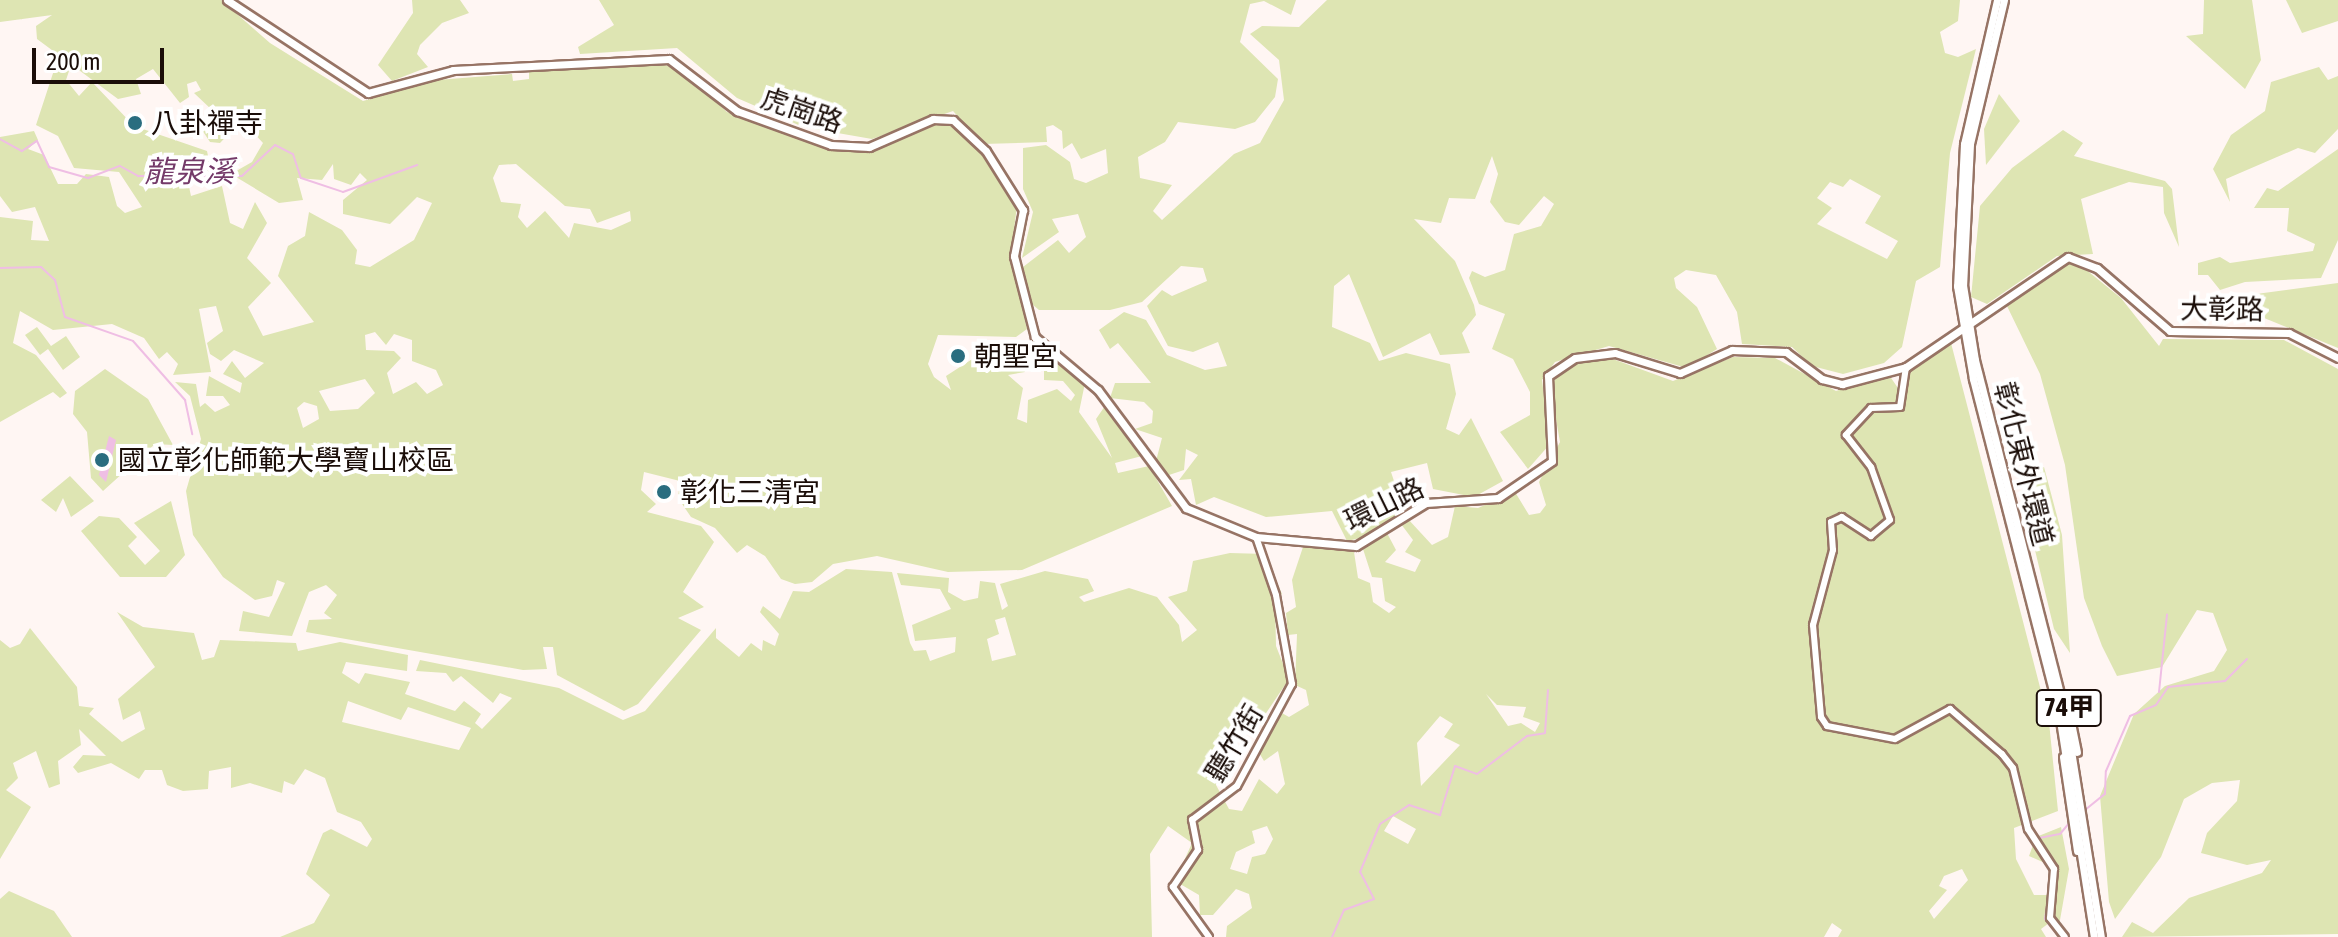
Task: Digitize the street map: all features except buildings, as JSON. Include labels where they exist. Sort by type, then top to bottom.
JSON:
[{"type":"main road","name":"虎崗路","points":[[227,0],[362,92],[432,75],[568,63],[669,59],[737,111],[848,148],[869,147],[933,119],[960,124],[1023,210],[1014,256],[1035,337],[1098,390],[1177,500]]},
{"type":"main road","name":"74甲","points":[[1968,343],[1959,266],[1961,187],[1995,0]]},
{"type":"main road","name":"74甲","points":[[1979,92],[2006,0]]},
{"type":"main road","name":"大彰路","points":[[1997,303],[2056,260],[2078,257],[2162,328],[2289,333],[2338,358]]},
{"type":"main road","name":"74甲","points":[[1959,266],[1968,343]]},
{"type":"main road","name":"環山路","points":[[1177,500],[1256,537],[1356,546],[1426,503],[1498,498],[1552,461],[1548,376],[1575,358],[1615,353],[1680,373],[1732,350],[1786,352],[1822,379],[1842,384],[1906,367],[1997,303]]},
{"type":"main road","name":"彰化東外環道","points":[[1968,343],[2061,724],[2092,937]]},
{"type":"main road","name":"彰化東外環道","points":[[2003,485],[2065,713],[2103,937]]},
{"type":"street","points":[[1906,367],[1900,407],[1871,408],[1846,435],[1871,467],[1890,520],[1871,536],[1842,517],[1831,522],[1833,550],[1813,625],[1821,717],[1827,726],[1895,739],[1950,709],[2013,768],[2028,829],[2054,869],[2050,918],[2065,937]]},
{"type":"street","name":"聽竹街","points":[[1209,937],[1173,887],[1198,850],[1192,820],[1237,786],[1292,684],[1256,537]]},
{"type":"green space","points":[[0,0],[221,0],[270,43],[363,101],[437,80],[512,74],[513,81],[529,79],[529,72],[654,61],[682,71],[727,112],[840,152],[884,146],[935,121],[960,126],[1018,198],[1011,253],[1027,329],[1016,337],[938,335],[928,364],[934,377],[951,390],[946,376],[977,356],[985,340],[1010,342],[1025,372],[1008,375],[1023,388],[1017,419],[1027,423],[1028,400],[1057,389],[1071,401],[1075,395],[1063,381],[1044,380],[1044,367],[1025,346],[1035,342],[1085,383],[1079,412],[1112,458],[1096,419],[1105,406],[1121,422],[1142,456],[1115,463],[1118,473],[1149,466],[1172,506],[1022,570],[948,572],[877,556],[833,564],[812,582],[795,584],[781,579],[765,556],[747,545],[737,553],[715,528],[691,517],[678,498],[680,481],[644,472],[641,490],[656,504],[647,512],[701,526],[714,542],[683,592],[704,607],[678,618],[701,630],[638,704],[624,711],[557,675],[553,647],[543,647],[547,669],[523,670],[306,632],[309,620],[332,619],[324,613],[337,595],[326,585],[309,592],[292,636],[239,631],[243,611],[269,617],[285,583],[277,580],[272,596],[255,600],[223,577],[193,535],[186,491],[201,439],[190,396],[175,382],[196,384],[200,407],[205,403],[215,412],[230,405],[223,396],[206,396],[209,376],[240,393],[242,383],[223,374],[232,361],[245,378],[264,363],[234,350],[221,361],[210,354],[207,343],[223,331],[216,306],[199,309],[211,372],[173,375],[178,364],[167,352],[159,359],[144,338],[112,324],[53,330],[20,311],[13,343],[36,355],[67,393],[60,398],[53,392],[0,422],[0,217],[33,221],[31,240],[49,241],[35,207],[12,212],[0,196],[0,137],[34,131],[38,140],[28,149],[44,155],[58,184],[77,184],[86,174],[109,177],[117,206],[125,213],[142,207],[119,172],[74,168],[58,136],[36,125],[56,64],[69,71],[66,80],[79,96],[92,82],[134,126],[207,151],[211,170],[188,182],[191,196],[222,186],[230,223],[243,229],[255,202],[267,223],[247,258],[271,283],[248,307],[263,336],[314,322],[278,276],[288,246],[305,236],[309,212],[342,230],[357,250],[355,264],[370,267],[414,240],[432,203],[417,197],[390,224],[343,214],[343,200],[367,180],[360,173],[351,185],[334,179],[333,164],[322,180],[297,178],[303,200],[279,203],[231,174],[252,162],[263,143],[242,120],[220,143],[210,142],[200,127],[212,110],[194,93],[201,90],[196,81],[187,84],[189,97],[180,103],[153,69],[136,79],[141,94],[118,99],[37,39],[36,26],[52,15],[0,22]],"holes":[[[516,164],[565,206],[590,209],[597,223],[630,211],[631,221],[611,230],[574,223],[569,238],[545,211],[527,228],[518,217],[521,204],[501,202],[493,178],[499,165]],[[375,332],[386,345],[394,334],[412,340],[412,361],[436,370],[443,385],[427,394],[416,382],[393,394],[387,373],[401,358],[394,351],[366,350],[365,335]],[[365,379],[375,393],[358,409],[330,411],[319,391]],[[304,402],[317,406],[319,419],[303,428],[297,408]]]},
{"type":"green space","points":[[412,0],[460,0],[469,13],[442,23],[420,45],[417,54],[428,67],[392,81],[378,65],[413,13]]},
{"type":"green space","points":[[599,0],[1296,0],[1291,15],[1264,1],[1250,4],[1240,42],[1278,79],[1275,97],[1255,122],[1235,129],[1178,122],[1165,142],[1138,157],[1140,178],[1172,185],[1153,211],[1162,220],[1234,154],[1260,143],[1284,100],[1279,60],[1250,34],[1262,26],[1299,27],[1327,0],[1960,0],[1958,21],[1940,32],[1945,53],[1958,57],[1976,49],[1950,153],[1940,267],[1916,281],[1902,347],[1884,363],[1843,374],[1812,366],[1792,347],[1742,344],[1737,312],[1716,275],[1686,270],[1674,278],[1676,288],[1697,307],[1717,349],[1687,368],[1609,346],[1555,362],[1542,380],[1550,444],[1528,469],[1500,432],[1530,415],[1530,392],[1513,359],[1492,349],[1505,314],[1479,304],[1469,278],[1472,271],[1485,277],[1505,270],[1514,234],[1541,226],[1554,204],[1544,196],[1519,225],[1505,222],[1490,202],[1498,174],[1492,156],[1475,199],[1449,198],[1441,223],[1414,219],[1455,261],[1474,305],[1476,315],[1462,333],[1470,353],[1440,355],[1430,333],[1383,357],[1349,274],[1334,286],[1332,327],[1370,343],[1379,361],[1406,353],[1450,364],[1456,394],[1446,429],[1459,435],[1471,418],[1503,481],[1474,497],[1433,489],[1427,463],[1391,472],[1404,511],[1369,536],[1347,541],[1332,511],[1266,517],[1214,497],[1196,505],[1191,479],[1179,480],[1198,455],[1186,449],[1184,470],[1166,476],[1156,461],[1162,438],[1135,429],[1152,423],[1153,411],[1144,402],[1110,398],[1115,383],[1151,383],[1118,343],[1110,349],[1099,330],[1124,312],[1146,320],[1167,355],[1205,370],[1227,366],[1218,342],[1193,352],[1168,346],[1147,306],[1162,290],[1172,296],[1207,281],[1203,268],[1181,266],[1142,302],[1110,310],[1039,310],[1032,304],[1023,267],[1058,240],[1069,253],[1086,237],[1078,214],[1052,219],[1059,232],[1022,258],[1033,212],[1023,189],[1023,148],[1046,145],[1070,162],[1074,179],[1086,183],[1108,173],[1106,149],[1081,159],[1072,143],[1063,149],[1062,131],[1053,125],[1046,127],[1047,142],[983,144],[953,111],[872,139],[803,127],[737,98],[677,48],[580,54],[578,47],[614,25]],"holes":[[[1850,179],[1881,196],[1865,223],[1898,241],[1887,259],[1817,224],[1832,208],[1817,198],[1830,182],[1843,187]]]},
{"type":"green space","points":[[2204,0],[2252,0],[2261,60],[2245,89],[2186,36],[2203,34]]},
{"type":"green space","points":[[2286,0],[2338,0],[2338,21],[2302,33]]},
{"type":"green space","points":[[2319,67],[2328,80],[2338,76],[2338,129],[2315,153],[2298,148],[2226,179],[2230,202],[2213,169],[2231,135],[2265,111],[2271,82]]},
{"type":"green space","points":[[1999,94],[2020,121],[1986,165],[1984,129]]},
{"type":"green space","points":[[2063,130],[2083,143],[2074,156],[2165,181],[2172,189],[2179,247],[2164,213],[2163,187],[2129,182],[2081,199],[2093,254],[2057,256],[1987,304],[1971,297],[1980,206],[2012,168]]},
{"type":"green space","points":[[2338,149],[2338,240],[2321,278],[2245,282],[2220,290],[2208,275],[2198,275],[2198,263],[2220,257],[2230,263],[2313,251],[2315,244],[2287,231],[2289,208],[2254,208],[2267,188],[2278,191]]},
{"type":"green space","points":[[2074,260],[2121,298],[2159,346],[2163,339],[2284,340],[2338,369],[2338,934],[2122,937],[2132,922],[2153,933],[2189,898],[2262,873],[2271,860],[2247,865],[2201,853],[2207,833],[2237,801],[2240,780],[2212,783],[2184,799],[2161,857],[2115,919],[2109,902],[2100,796],[2134,714],[2165,686],[2214,671],[2227,650],[2213,613],[2197,610],[2162,667],[2117,676],[2102,646],[2084,598],[2065,465],[2040,374],[2006,304]]},
{"type":"green space","points":[[2338,283],[2338,348],[2247,311],[2256,294]]},
{"type":"green space","points":[[37,327],[51,346],[66,336],[80,357],[63,370],[48,349],[40,355],[25,335]]},
{"type":"green space","points":[[1951,343],[2049,722],[2058,811],[2014,828],[2016,859],[2034,895],[2047,895],[2056,868],[2029,856],[2036,837],[2061,827],[2069,869],[2057,937],[2049,923],[2041,929],[2046,937],[1838,937],[1842,930],[1832,923],[1824,937],[1226,937],[1227,926],[1252,908],[1249,894],[1236,889],[1213,915],[1200,915],[1199,895],[1175,881],[1192,843],[1168,826],[1150,854],[1152,937],[280,937],[314,923],[330,895],[306,874],[323,833],[331,829],[367,847],[372,839],[361,822],[337,812],[325,778],[305,769],[294,785],[284,781],[282,793],[250,783],[231,788],[231,767],[209,771],[208,789],[183,791],[167,785],[162,770],[145,770],[139,779],[111,763],[78,773],[73,767],[83,755],[106,756],[79,729],[81,745],[58,761],[60,784],[49,788],[36,751],[13,763],[18,778],[6,790],[31,807],[0,859],[0,640],[10,648],[20,644],[30,628],[77,687],[79,706],[94,708],[89,714],[122,742],[145,729],[140,711],[123,720],[118,699],[155,667],[117,612],[143,627],[194,633],[202,660],[214,657],[220,640],[296,643],[298,651],[340,642],[408,655],[407,671],[346,662],[342,673],[359,684],[365,673],[410,682],[405,694],[455,711],[464,701],[481,714],[475,723],[482,729],[512,698],[500,693],[493,703],[461,676],[453,682],[446,673],[416,671],[420,660],[559,688],[623,720],[645,711],[716,628],[716,638],[739,657],[751,643],[762,651],[763,640],[775,646],[779,634],[760,612],[763,606],[780,619],[793,591],[809,592],[846,569],[892,572],[910,643],[914,651],[926,650],[930,661],[955,652],[956,637],[915,641],[912,625],[951,609],[940,589],[901,585],[897,573],[949,578],[948,592],[964,601],[978,598],[980,581],[995,583],[1002,610],[1008,606],[1000,584],[1045,571],[1088,579],[1094,591],[1079,597],[1084,602],[1129,588],[1157,597],[1179,625],[1182,642],[1197,630],[1168,597],[1187,591],[1193,561],[1230,553],[1265,554],[1282,594],[1275,599],[1276,646],[1289,679],[1256,728],[1244,727],[1209,753],[1210,763],[1228,768],[1216,785],[1229,809],[1242,811],[1259,779],[1277,794],[1285,784],[1278,751],[1264,761],[1258,751],[1280,712],[1289,717],[1309,705],[1306,690],[1295,685],[1297,634],[1288,635],[1286,613],[1296,607],[1292,580],[1304,544],[1354,552],[1358,578],[1370,583],[1373,602],[1389,613],[1396,607],[1385,601],[1382,578],[1372,577],[1363,549],[1387,533],[1396,550],[1385,562],[1415,572],[1421,560],[1405,552],[1413,540],[1401,524],[1408,519],[1432,545],[1448,537],[1455,506],[1478,508],[1515,492],[1529,515],[1540,513],[1546,505],[1539,482],[1560,442],[1550,385],[1569,365],[1610,358],[1673,381],[1733,357],[1775,358],[1836,391],[1889,375],[1900,391],[1909,369]],"holes":[[[1005,617],[1016,655],[992,661],[987,639],[999,634],[995,620]],[[1486,694],[1497,705],[1526,707],[1523,717],[1540,723],[1535,732],[1521,723],[1508,726]],[[348,701],[401,720],[408,707],[471,728],[459,750],[342,722]],[[1440,716],[1453,724],[1444,737],[1460,745],[1421,786],[1417,743]],[[1393,816],[1416,829],[1408,844],[1384,831]],[[1267,826],[1273,839],[1265,854],[1252,857],[1247,874],[1230,869],[1236,852],[1255,843],[1252,831]],[[1962,869],[1968,880],[1934,919],[1929,911],[1947,890],[1939,886],[1944,876]]]},
{"type":"green space","points":[[105,369],[148,399],[173,445],[155,444],[103,491],[91,478],[87,432],[73,414],[75,391]]},
{"type":"green space","points":[[2044,467],[2062,535],[2070,653],[2054,629],[2021,492],[2029,481],[2025,474]]},
{"type":"green space","points":[[70,476],[94,501],[71,517],[63,498],[56,512],[41,500]]},
{"type":"green space","points":[[171,501],[185,555],[166,577],[120,577],[81,531],[99,516],[119,518],[137,537],[128,546],[145,565],[160,551],[134,523]]},
{"type":"green space","points":[[9,891],[54,911],[72,937],[0,937],[0,899]]},
{"type":"shaded area","points":[[109,436],[116,440],[106,482],[99,475]]},
{"type":"waterway","name":"龍泉溪","points":[[0,139],[22,151],[37,141],[49,167],[88,178],[120,166],[138,176],[242,176],[275,145],[293,154],[301,178],[343,192],[417,165]]},
{"type":"waterway","points":[[0,268],[41,267],[55,280],[65,317],[133,341],[185,400],[192,434]]},
{"type":"waterway","points":[[2159,692],[2167,614]]},
{"type":"waterway","points":[[2085,810],[2105,794],[2106,771],[2130,716],[2156,705],[2168,687],[2225,681],[2247,659]]},
{"type":"waterway","points":[[1332,937],[1344,910],[1374,899],[1360,872],[1380,824],[1409,805],[1440,815],[1455,766],[1477,774],[1527,736],[1545,733],[1548,690]]},
{"type":"waterway","points":[[2039,838],[2060,834],[2070,822]]},
{"type":"waterway","points":[[2034,842],[2051,869]]},
{"type":"waterway","points":[[2050,887],[2045,919],[2059,937]]},
{"type":"place","name":"八卦禪寺","points":[[135,123]]},
{"type":"place","name":"朝聖宮","points":[[958,356]]},
{"type":"place","name":"國立彰化師範大學寶山校區","points":[[102,460]]},
{"type":"place","name":"彰化三清宮","points":[[664,492]]}]
